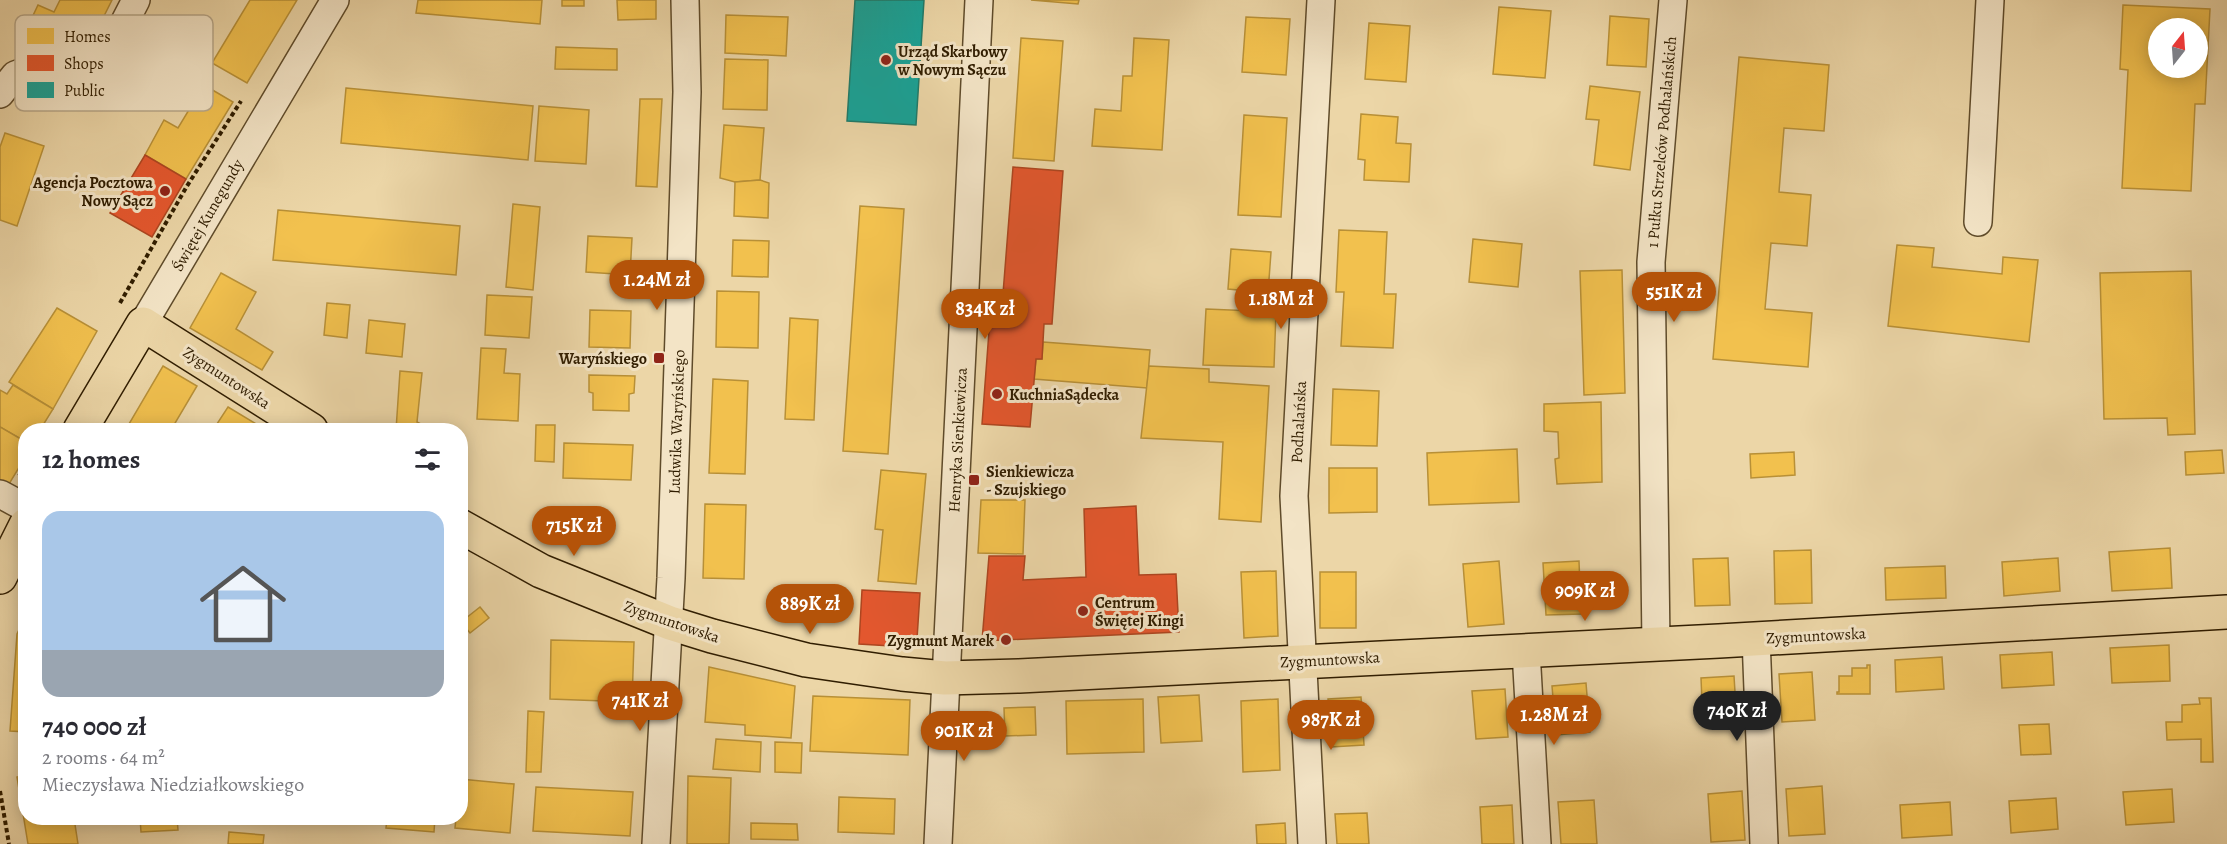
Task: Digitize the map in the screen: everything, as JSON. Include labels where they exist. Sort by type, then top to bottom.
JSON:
[{"type":"main road","name":"Świętej Kunegundy","points":[[83,423],[129,318]]},
{"type":"main road","name":"Zygmuntowska","points":[[129,318],[299,423]]},
{"type":"main road","name":"Zygmuntowska","points":[[468,530],[541,571],[670,623],[806,660],[945,678],[1526,651],[2227,612]]},
{"type":"main road","points":[[0,577],[18,541]]},
{"type":"street","points":[[128,15],[136,0]]},
{"type":"street","name":"Świętej Kunegundy","points":[[129,318],[335,0]]},
{"type":"street","name":"Ludwika Waryńskiego","points":[[656,844],[670,623],[687,92],[686,0]]},
{"type":"street","name":"Henryka Sienkiewicza","points":[[938,844],[979,0]]},
{"type":"street","name":"Podhalańska","points":[[1312,844],[1294,496],[1321,0]]},
{"type":"street","name":"1 Pułku Strzelców Podhalańskich","points":[[1656,644],[1651,262],[1673,0]]},
{"type":"street","points":[[1978,222],[1990,0]]},
{"type":"street","points":[[0,94],[15,75]]},
{"type":"street","points":[[0,494],[18,504]]},
{"type":"street","points":[[1756,638],[1764,844]]},
{"type":"street","points":[[1526,651],[1537,844]]},
{"type":"path","points":[[129,318],[187,186],[244,96]]},
{"type":"path","points":[[0,791],[9,844]]},
{"type":"building: Homes","points":[[60,0],[112,0],[104,15],[33,15],[38,5],[54,12]]},
{"type":"building: Homes","points":[[250,0],[297,0],[247,83],[213,64]]},
{"type":"building: Homes","points":[[418,0],[542,0],[540,24],[416,13]]},
{"type":"building: Homes","points":[[562,0],[584,0],[584,6],[562,6]]},
{"type":"building: Homes","points":[[617,0],[656,0],[656,19],[618,20]]},
{"type":"building: Homes","points":[[1031,0],[1079,0],[1078,4]]},
{"type":"building: Homes","points":[[2123,5],[2210,9],[2208,47],[2208,18],[2148,18],[2148,78],[2206,78],[2205,104],[2195,104],[2191,191],[2122,188],[2128,70],[2120,69]]},
{"type":"building: Homes","points":[[1499,7],[1551,11],[1545,78],[1493,74]]},
{"type":"building: Homes","points":[[726,15],[788,17],[786,56],[725,53]]},
{"type":"building: Homes","points":[[1610,16],[1649,19],[1646,67],[1607,65]]},
{"type":"building: Homes","points":[[1246,17],[1290,19],[1286,75],[1242,72]]},
{"type":"building: Homes","points":[[1369,23],[1410,26],[1406,82],[1365,79]]},
{"type":"building: Homes","points":[[1021,38],[1063,41],[1054,161],[1013,158]]},
{"type":"building: Homes","points":[[1134,38],[1169,40],[1162,150],[1092,146],[1095,109],[1121,111],[1123,76],[1132,76]]},
{"type":"building: Homes","points":[[556,47],[617,49],[617,70],[555,69]]},
{"type":"building: Homes","points":[[1739,57],[1829,65],[1824,131],[1784,128],[1779,192],[1811,195],[1807,246],[1771,243],[1765,309],[1812,313],[1808,367],[1713,359]]},
{"type":"building: Homes","points":[[725,59],[768,60],[767,110],[723,109]]},
{"type":"building: Homes","points":[[1590,86],[1640,92],[1630,170],[1594,165],[1599,120],[1586,119]]},
{"type":"building: Homes","points":[[346,88],[533,106],[528,160],[341,143]]},
{"type":"building: Homes","points":[[213,90],[233,102],[186,179],[145,155],[164,120],[178,128],[188,111],[213,111]]},
{"type":"building: Homes","points":[[640,99],[662,99],[657,187],[636,186]]},
{"type":"building: Homes","points":[[539,106],[589,110],[586,164],[535,161]]},
{"type":"building: Homes","points":[[1361,114],[1398,117],[1396,143],[1411,144],[1409,182],[1364,180],[1365,160],[1358,159]]},
{"type":"building: Homes","points":[[1244,115],[1287,118],[1281,217],[1238,215]]},
{"type":"building: Homes","points":[[724,125],[764,128],[760,180],[735,182],[720,178]]},
{"type":"building: Homes","points":[[5,133],[44,146],[17,226],[0,220],[0,147]]},
{"type":"building: Homes","points":[[760,180],[769,183],[768,218],[734,216],[735,182]]},
{"type":"building: Homes","points":[[513,204],[540,207],[533,290],[506,287]]},
{"type":"building: Homes","points":[[860,206],[904,209],[888,454],[843,451]]},
{"type":"building: Homes","points":[[278,210],[460,226],[456,275],[273,260]]},
{"type":"building: Homes","points":[[1339,230],[1387,232],[1384,294],[1396,294],[1393,348],[1341,346],[1344,292],[1336,292]]},
{"type":"building: Homes","points":[[588,236],[632,238],[630,275],[586,272]]},
{"type":"building: Homes","points":[[1473,239],[1522,244],[1518,287],[1469,282]]},
{"type":"building: Homes","points":[[733,240],[769,241],[768,277],[732,276]]},
{"type":"building: Homes","points":[[1897,245],[1934,248],[1932,267],[2002,274],[2003,257],[2038,260],[2029,342],[1888,326]]},
{"type":"building: Homes","points":[[1231,249],[1271,252],[1268,293],[1228,289]]},
{"type":"building: Homes","points":[[1622,270],[1625,393],[1584,395],[1580,271]]},
{"type":"building: Homes","points":[[2191,271],[2195,434],[2168,435],[2167,418],[2104,419],[2100,273]]},
{"type":"building: Homes","points":[[221,273],[256,292],[236,329],[273,352],[262,370],[190,328]]},
{"type":"building: Homes","points":[[717,291],[759,292],[758,348],[716,347]]},
{"type":"building: Homes","points":[[487,295],[532,297],[529,338],[485,335]]},
{"type":"building: Homes","points":[[327,303],[350,305],[347,338],[324,335]]},
{"type":"building: Homes","points":[[57,308],[97,331],[53,409],[9,382]]},
{"type":"building: Homes","points":[[1206,309],[1276,312],[1274,367],[1203,365]]},
{"type":"building: Homes","points":[[590,310],[631,311],[630,348],[589,347]]},
{"type":"building: Homes","points":[[790,318],[818,320],[814,420],[785,419]]},
{"type":"building: Homes","points":[[369,320],[405,324],[402,357],[366,353]]},
{"type":"building: Homes","points":[[1043,342],[1150,350],[1147,388],[1034,379],[1036,359],[1042,359]]},
{"type":"building: Homes","points":[[481,348],[506,349],[504,373],[520,374],[518,421],[477,419]]},
{"type":"building: Homes","points":[[163,366],[197,386],[175,423],[130,423]]},
{"type":"building: Homes","points":[[1149,366],[1209,369],[1209,382],[1269,386],[1261,522],[1219,519],[1223,442],[1141,438]]},
{"type":"building: Homes","points":[[400,371],[422,373],[417,422],[419,423],[396,423]]},
{"type":"building: Homes","points":[[589,375],[635,376],[634,393],[629,394],[629,411],[593,410],[593,393],[589,392]]},
{"type":"building: Homes","points":[[713,379],[748,381],[745,474],[709,473]]},
{"type":"building: Homes","points":[[13,385],[53,409],[44,423],[18,423],[18,437],[0,427],[0,390],[7,394]]},
{"type":"building: Homes","points":[[1333,389],[1379,391],[1377,446],[1331,445]]},
{"type":"building: Homes","points":[[1601,402],[1602,482],[1557,484],[1555,459],[1559,458],[1558,432],[1544,431],[1544,404]]},
{"type":"building: Homes","points":[[228,407],[254,423],[218,423]]},
{"type":"building: Homes","points":[[536,425],[555,425],[554,462],[535,461]]},
{"type":"building: Homes","points":[[0,427],[18,437],[18,469],[6,489],[0,485]]},
{"type":"building: Homes","points":[[564,443],[633,445],[631,480],[563,478]]},
{"type":"building: Homes","points":[[1517,449],[1519,502],[1429,505],[1427,453]]},
{"type":"building: Homes","points":[[2222,450],[2224,473],[2186,475],[2185,452]]},
{"type":"building: Homes","points":[[1794,452],[1795,475],[1751,478],[1750,454]]},
{"type":"building: Homes","points":[[1329,468],[1377,468],[1377,512],[1329,513]]},
{"type":"building: Homes","points":[[881,470],[926,474],[916,584],[878,581],[883,530],[875,529]]},
{"type":"building: Homes","points":[[981,500],[1025,500],[1023,554],[978,553]]},
{"type":"building: Homes","points":[[705,504],[746,505],[744,579],[703,578]]},
{"type":"building: Homes","points":[[2170,548],[2172,588],[2112,591],[2109,552]]},
{"type":"building: Homes","points":[[1811,550],[1812,603],[1775,604],[1774,551]]},
{"type":"building: Homes","points":[[1728,558],[1730,605],[1695,606],[1693,559]]},
{"type":"building: Homes","points":[[2058,558],[2060,591],[2004,596],[2002,562]]},
{"type":"building: Homes","points":[[1499,561],[1504,624],[1468,627],[1463,564]]},
{"type":"building: Homes","points":[[1579,561],[1581,614],[1546,615],[1543,563]]},
{"type":"building: Homes","points":[[1945,566],[1946,598],[1886,600],[1885,568]]},
{"type":"building: Homes","points":[[1276,571],[1278,636],[1244,638],[1241,572]]},
{"type":"building: Homes","points":[[1320,572],[1356,572],[1356,628],[1320,628]]},
{"type":"building: Homes","points":[[480,607],[489,618],[470,633],[468,616]]},
{"type":"building: Homes","points":[[18,632],[18,732],[10,731]]},
{"type":"building: Homes","points":[[551,640],[634,642],[632,702],[550,699]]},
{"type":"building: Homes","points":[[2169,645],[2170,681],[2112,683],[2110,648]]},
{"type":"building: Homes","points":[[2052,652],[2054,685],[2002,688],[2000,655]]},
{"type":"building: Homes","points":[[1942,657],[1944,689],[1896,692],[1895,660]]},
{"type":"building: Homes","points":[[1867,665],[1870,665],[1870,694],[1837,694],[1839,676],[1852,676],[1852,668],[1867,668]]},
{"type":"building: Homes","points":[[709,667],[795,686],[791,738],[745,735],[745,725],[705,722]]},
{"type":"building: Homes","points":[[1812,672],[1815,720],[1782,722],[1779,674]]},
{"type":"building: Homes","points":[[1734,676],[1737,724],[1703,726],[1701,678]]},
{"type":"building: Homes","points":[[1586,683],[1590,732],[1556,735],[1552,686]]},
{"type":"building: Homes","points":[[1505,689],[1508,737],[1476,739],[1472,691]]},
{"type":"building: Homes","points":[[1199,695],[1202,741],[1161,743],[1158,697]]},
{"type":"building: Homes","points":[[813,696],[910,700],[908,755],[810,751]]},
{"type":"building: Homes","points":[[1361,697],[1364,745],[1331,747],[1328,699]]},
{"type":"building: Homes","points":[[2199,698],[2211,698],[2213,762],[2201,762],[2201,739],[2167,740],[2166,722],[2182,722],[2182,705],[2200,704]]},
{"type":"building: Homes","points":[[1143,699],[1144,752],[1067,754],[1066,701]]},
{"type":"building: Homes","points":[[1278,699],[1280,770],[1243,772],[1241,701]]},
{"type":"building: Homes","points":[[1035,707],[1036,735],[1005,736],[1004,708]]},
{"type":"building: Homes","points":[[528,711],[544,712],[541,772],[526,772]]},
{"type":"building: Homes","points":[[2049,724],[2051,754],[2021,755],[2019,725]]},
{"type":"building: Homes","points":[[716,739],[761,742],[760,772],[713,769]]},
{"type":"building: Homes","points":[[775,742],[802,743],[801,773],[775,772]]},
{"type":"building: Homes","points":[[688,776],[731,778],[729,844],[687,844]]},
{"type":"building: Homes","points":[[468,780],[514,784],[510,833],[455,828],[455,825],[468,825]]},
{"type":"building: Homes","points":[[1822,786],[1825,834],[1789,836],[1786,789]]},
{"type":"building: Homes","points":[[536,787],[633,792],[630,836],[533,831]]},
{"type":"building: Homes","points":[[2172,789],[2174,822],[2126,825],[2123,792]]},
{"type":"building: Homes","points":[[1742,791],[1745,840],[1711,842],[1708,794]]},
{"type":"building: Homes","points":[[839,797],[895,799],[894,834],[838,832]]},
{"type":"building: Homes","points":[[2056,798],[2058,829],[2011,833],[2009,801]]},
{"type":"building: Homes","points":[[1594,800],[1597,844],[1561,844],[1558,802]]},
{"type":"building: Homes","points":[[1950,802],[1952,835],[1902,838],[1900,805]]},
{"type":"building: Homes","points":[[1512,805],[1514,844],[1482,844],[1480,807]]},
{"type":"building: Homes","points":[[1367,813],[1369,844],[1337,844],[1335,814]]},
{"type":"building: Homes","points":[[751,823],[797,824],[798,840],[751,839]]},
{"type":"building: Homes","points":[[1285,823],[1286,844],[1257,844],[1256,825]]},
{"type":"building: Homes","points":[[25,825],[75,825],[78,844],[28,844]]},
{"type":"building: Homes","points":[[140,825],[178,825],[178,830],[141,832]]},
{"type":"building: Homes","points":[[386,825],[434,825],[434,832],[386,828]]},
{"type":"building: Homes","points":[[229,832],[264,835],[263,844],[228,844]]},
{"type":"building: Shops","points":[[145,155],[186,179],[152,237],[110,213]]},
{"type":"building: Shops","points":[[1013,167],[1063,171],[1052,324],[1044,324],[1042,359],[1036,359],[1030,427],[982,424],[990,318],[1001,319]]},
{"type":"building: Shops","points":[[1136,506],[1139,575],[1176,574],[1179,632],[982,641],[989,556],[1025,556],[1023,580],[1086,577],[1084,509]]},
{"type":"building: Shops","points":[[862,590],[920,593],[917,639],[908,647],[859,644]]},
{"type":"building: Public","name":"Urząd Skarbowy w Nowym Sączu","points":[[855,0],[924,0],[916,125],[847,121]]},
{"type":"place","name":"Urząd Skarbowy w Nowym Sączu","points":[[886,60]]},
{"type":"place","name":"Agencja Pocztowa Nowy Sącz","points":[[165,191]]},
{"type":"place","name":"Waryńskiego","points":[[659,358]]},
{"type":"place","name":"KuchniaSądecka","points":[[997,394]]},
{"type":"place","name":"Sienkiewicza - Szujskiego","points":[[974,480]]},
{"type":"place","name":"Centrum Świętej Kingi","points":[[1083,611]]},
{"type":"place","name":"Zygmunt Marek","points":[[1006,640]]}]
